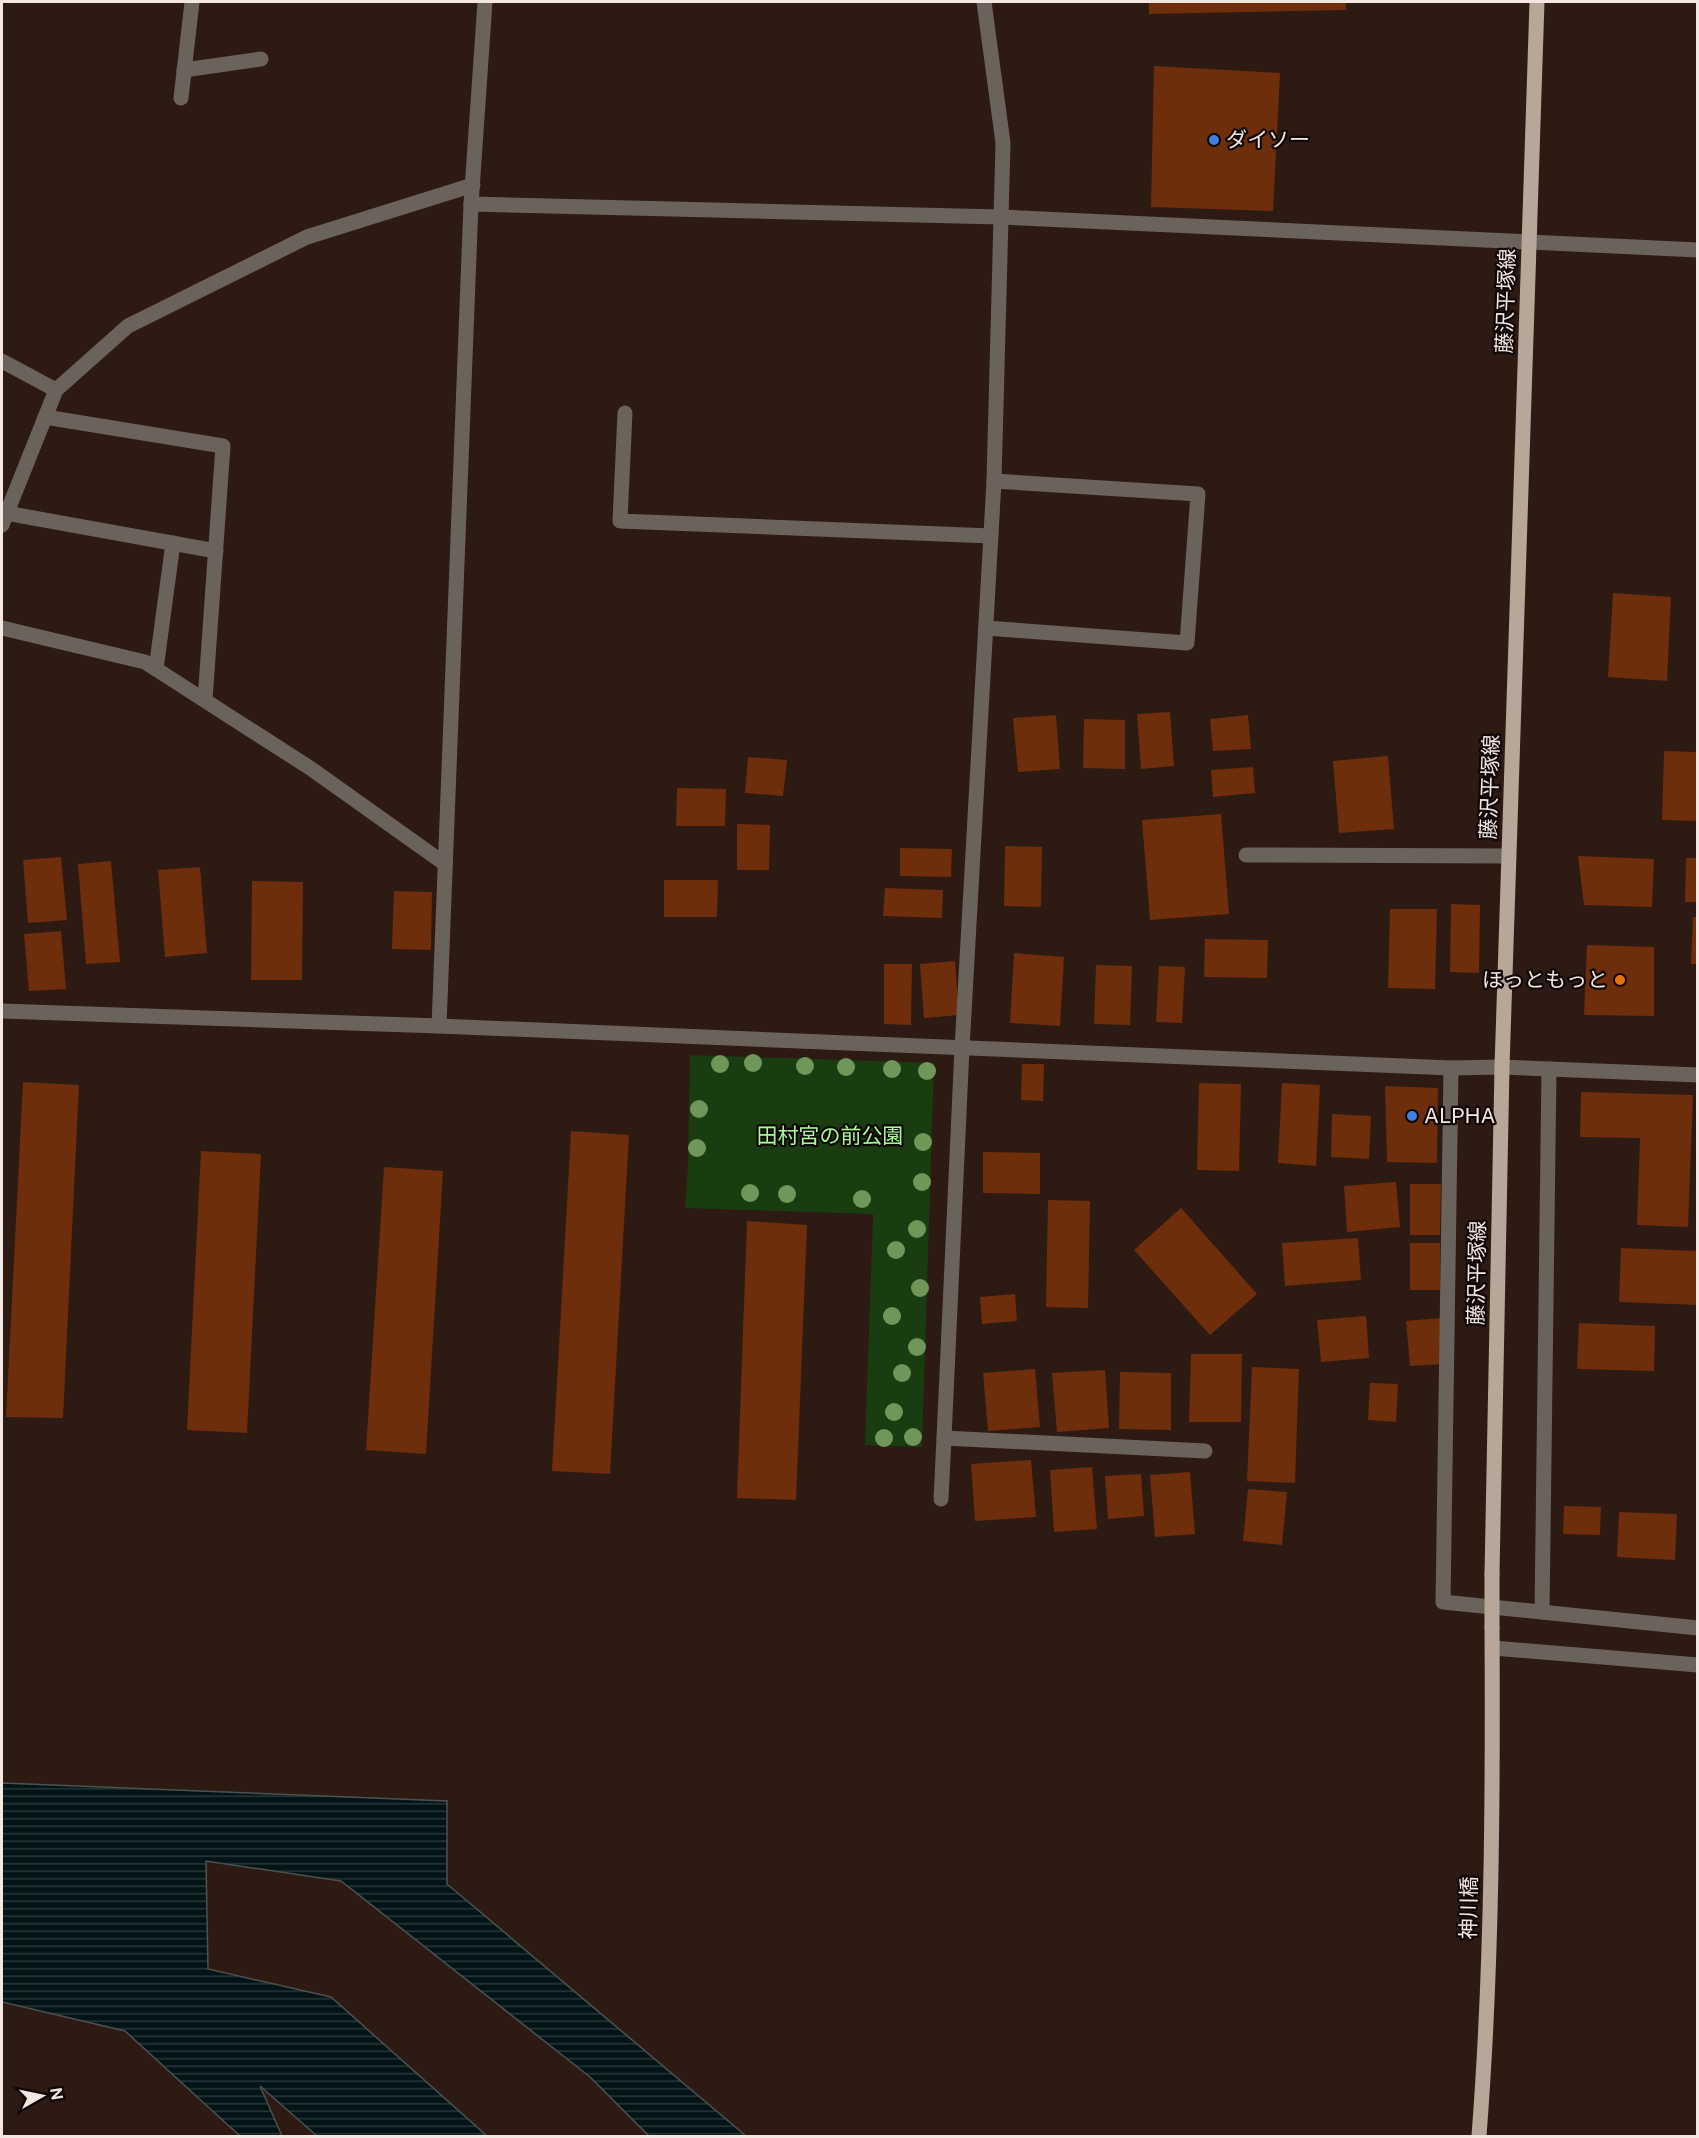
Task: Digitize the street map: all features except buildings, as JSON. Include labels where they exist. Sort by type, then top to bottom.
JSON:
[{"type":"main road","name":"藤沢平塚線","points":[[1492,1627],[1502,1067],[1537,2]]},
{"type":"main road","name":"神川橋","points":[[1479,2136],[1487,1999],[1492,1627]]},
{"type":"street","points":[[181,98],[192,2]]},
{"type":"street","points":[[440,1026],[471,204],[485,2]]},
{"type":"street","points":[[941,1499],[962,1048],[994,481],[1003,143],[984,2]]},
{"type":"street","points":[[184,70],[261,59]]},
{"type":"street","points":[[216,551],[4,519],[56,390],[128,326],[307,237],[472,185]]},
{"type":"street","points":[[471,204],[1000,217],[1698,250]]},
{"type":"street","points":[[2,361],[56,390]]},
{"type":"street","points":[[625,413],[620,520],[992,536]]},
{"type":"street","points":[[45,417],[223,446],[205,700]]},
{"type":"street","points":[[986,628],[1187,643],[1198,494],[994,481]]},
{"type":"street","points":[[156,669],[173,543]]},
{"type":"street","points":[[2,628],[145,662],[310,768],[445,864]]},
{"type":"street","points":[[1246,855],[1509,856]]},
{"type":"street","points":[[2,1011],[440,1026],[1451,1068],[1502,1067],[1698,1075]]},
{"type":"street","points":[[1451,1068],[1443,1602],[1698,1628]]},
{"type":"street","points":[[1542,1612],[1549,1070]]},
{"type":"street","points":[[944,1438],[1205,1451]]},
{"type":"street","points":[[1493,1648],[1698,1665]]},
{"type":"green space","name":"田村宮の前公園","points":[[690,1055],[934,1063],[922,1447],[865,1445],[873,1214],[685,1208]]},
{"type":"shaded area","points":[[2,1783],[447,1801],[447,1884],[746,2136],[649,2136],[590,2077],[341,1881],[206,1861],[208,1969],[331,1997],[487,2136],[317,2136],[260,2086],[282,2136],[240,2136],[125,2031],[2,2002]]},
{"type":"place","name":"ダイソー","points":[[1214,140]]},
{"type":"place","name":"ほっともっと","points":[[1620,980]]},
{"type":"place","name":"ALPHA","points":[[1412,1116]]}]
